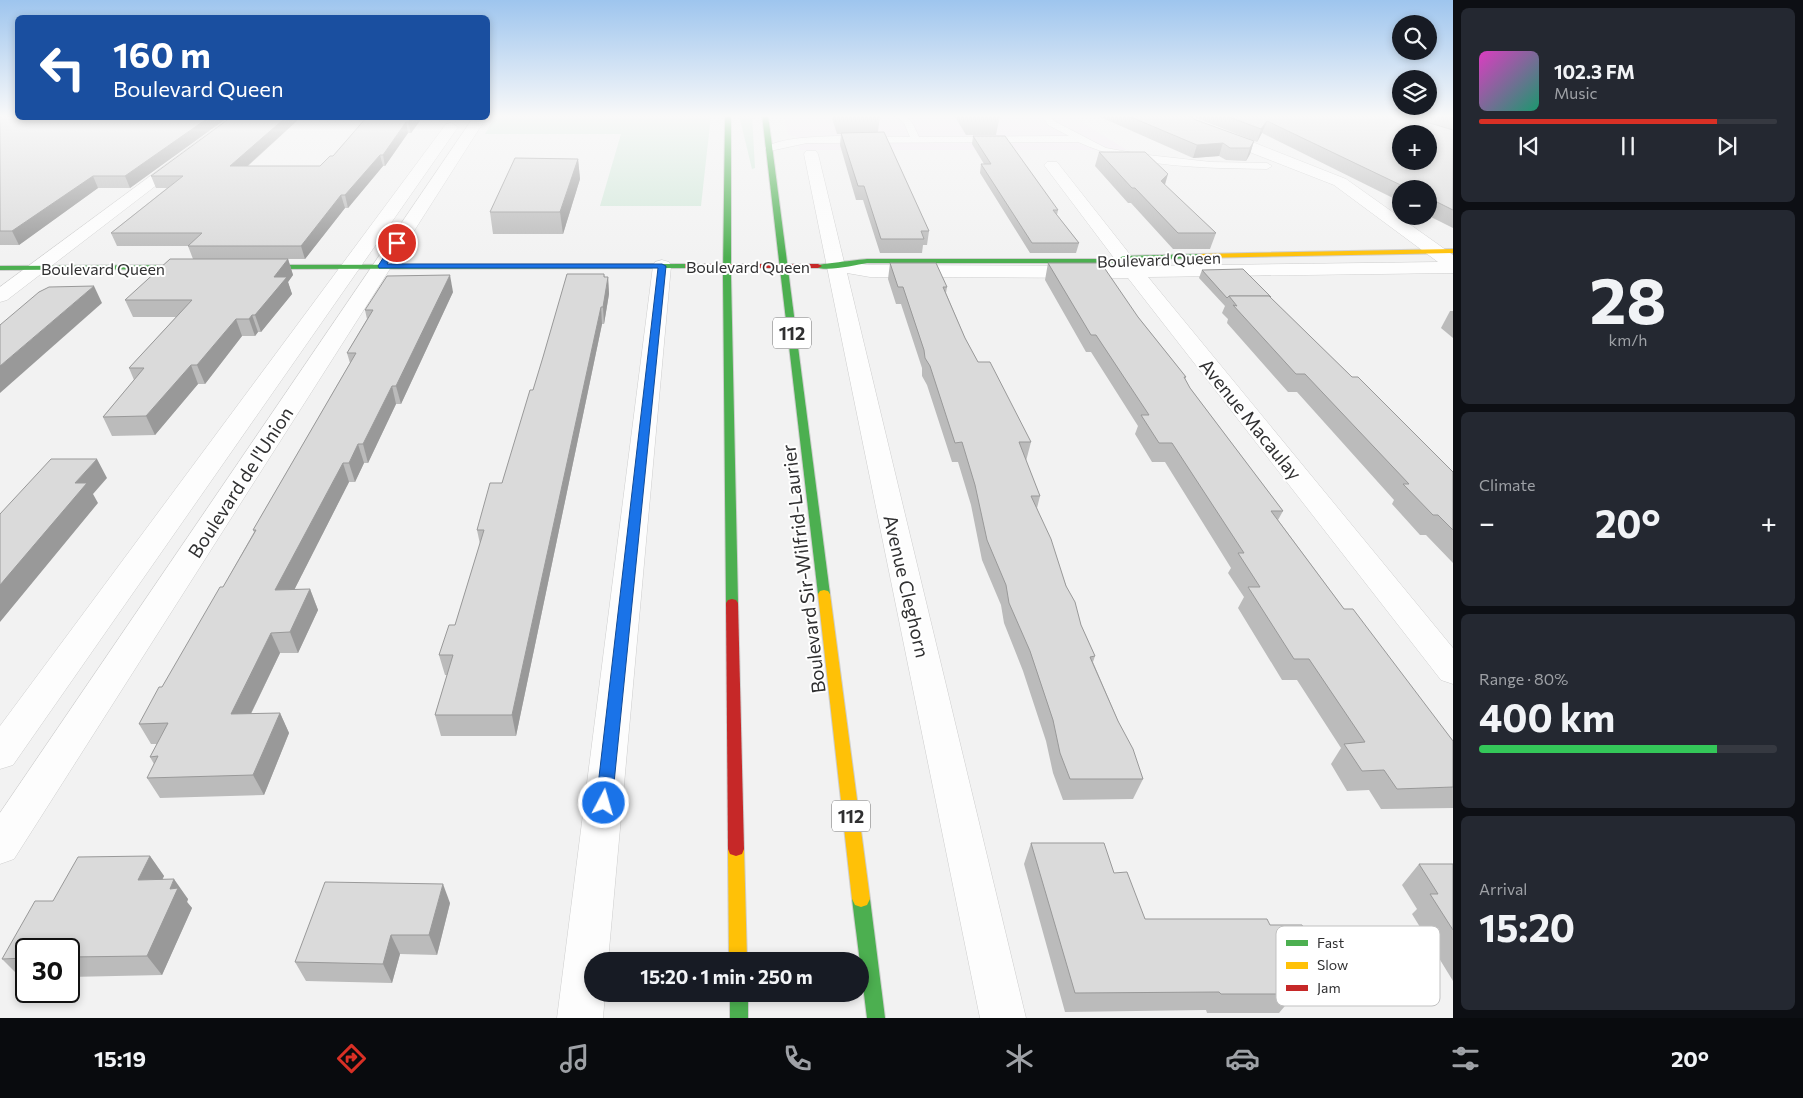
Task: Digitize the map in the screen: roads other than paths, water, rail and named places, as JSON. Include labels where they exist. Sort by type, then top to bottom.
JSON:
[{"type":"main road","points":[[728,163],[738,952]]},
{"type":"main road","name":"Boulevard Sir-Wilfrid-Laurier","points":[[772,163],[876,1018]]},
{"type":"main road","name":"Boulevard Queen","points":[[1129,265],[1446,252]]},
{"type":"main road","name":"Boulevard Queen","points":[[240,267],[836,266]]},
{"type":"main road","name":"Boulevard Queen","points":[[0,268],[210,267]]},
{"type":"main road","points":[[739,1002],[739,1018]]},
{"type":"street","points":[[0,296],[178,163]]},
{"type":"street","name":"Boulevard de l'Union","points":[[0,754],[426,163]]},
{"type":"street","name":"Boulevard de l'Union","points":[[0,846],[450,163]]},
{"type":"street","name":"Avenue Cleghorn","points":[[815,163],[836,266],[1003,1018]]},
{"type":"street","points":[[1292,163],[1340,182],[1446,252],[1453,266]]},
{"type":"street","name":"Avenue Macaulay","points":[[1052,166],[1453,671]]},
{"type":"street","name":"Boulevard Queen","points":[[836,266],[870,271],[1129,265],[1453,266]]},
{"type":"street","points":[[580,1018],[662,266]]},
{"type":"lane","points":[[1193,163],[1228,166],[1267,166]]}]
